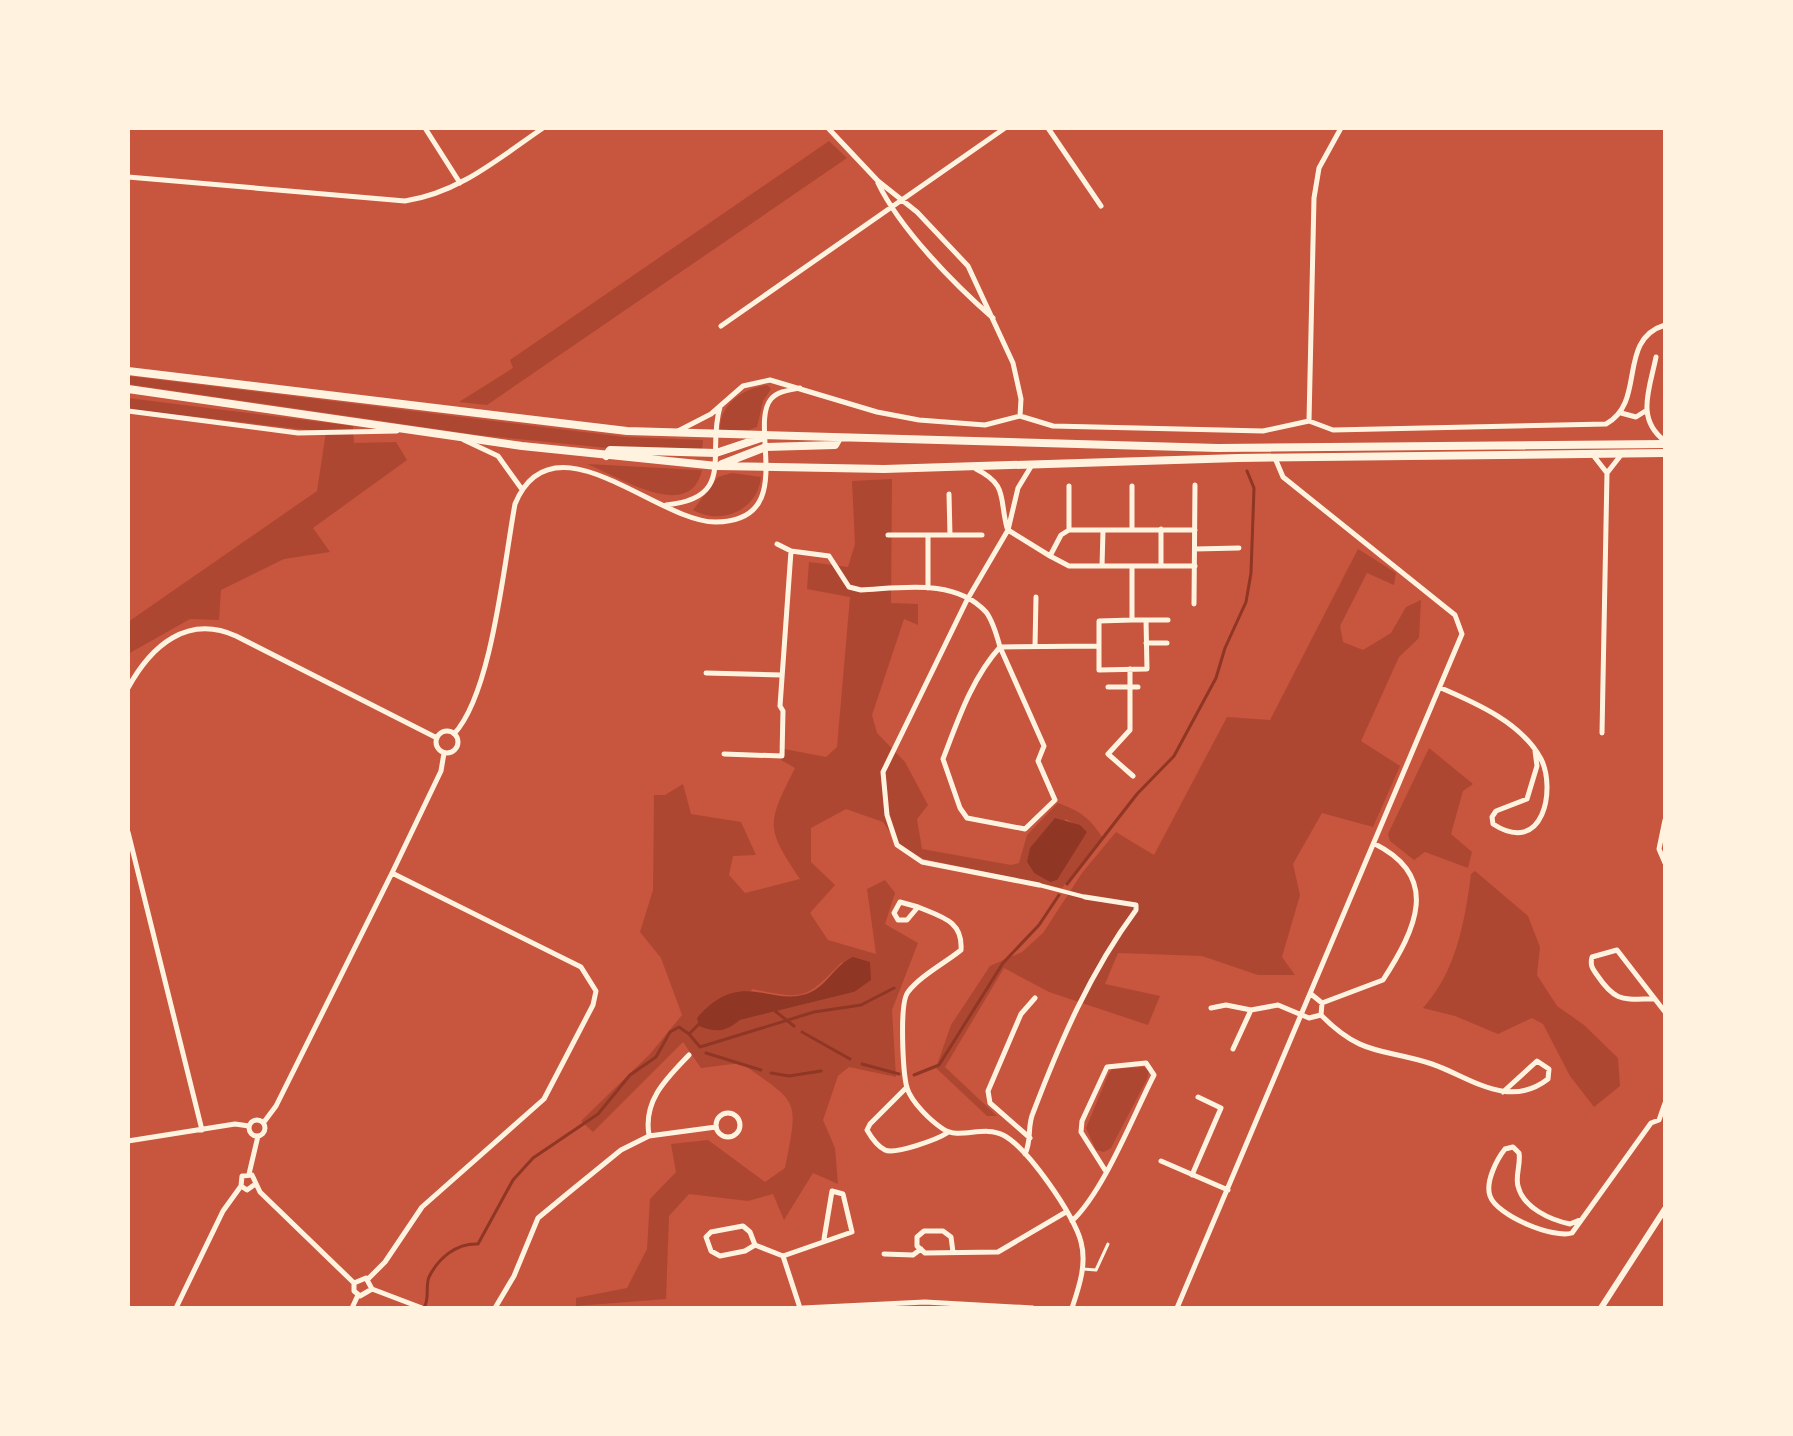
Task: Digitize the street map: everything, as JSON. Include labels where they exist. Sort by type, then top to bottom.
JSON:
[{"type":"main road","points":[[128,371],[562,425],[676,433],[1230,448],[1665,442]]},
{"type":"main road","points":[[128,389],[460,437],[606,456],[717,466],[971,466],[1665,453]]},
{"type":"main road","points":[[606,456],[610,450],[716,453],[765,436]]},
{"type":"main road","points":[[717,466],[766,447],[835,445],[839,438]]},
{"type":"street","points":[[425,128],[460,183]]},
{"type":"street","points":[[128,177],[405,201],[440,193],[460,183],[543,128]]},
{"type":"street","points":[[828,128],[878,181],[901,199],[968,266],[1013,363],[1021,399],[1020,416]]},
{"type":"street","points":[[721,326],[1005,128]]},
{"type":"street","points":[[1048,128],[1101,206]]},
{"type":"street","points":[[1309,421],[1314,198],[1319,168],[1341,128]]},
{"type":"street","points":[[878,181],[890,206],[994,318]]},
{"type":"street","points":[[676,433],[720,406],[732,393],[756,382],[770,380],[884,414],[985,425],[1020,416],[1053,426],[1263,431],[1309,421],[1333,430],[1606,424],[1621,413],[1627,402],[1636,349],[1648,333],[1665,325]]},
{"type":"street","points":[[1656,357],[1647,410],[1650,427],[1665,442]]},
{"type":"street","points":[[454,734],[466,722],[483,680],[515,504],[522,489],[538,474],[562,467],[588,471],[703,521],[730,520],[751,509],[765,487],[768,468],[766,412],[771,399],[800,388]]},
{"type":"street","points":[[665,505],[691,502],[701,495],[717,466],[716,434],[720,406]]},
{"type":"street","points":[[1621,413],[1636,417],[1647,410]]},
{"type":"street","points":[[128,411],[298,433],[410,430]]},
{"type":"street","points":[[460,437],[498,456],[522,489]]},
{"type":"street","points":[[1602,733],[1607,473],[1624,453]]},
{"type":"street","points":[[1591,454],[1607,473]]},
{"type":"street","points":[[1177,1308],[1462,634],[1455,615],[1283,477],[1275,458]]},
{"type":"street","points":[[1025,1154],[1031,1138],[1030,1118],[1069,1024],[1136,905],[922,862],[897,845],[887,815],[883,772],[967,600],[1008,530],[1018,488],[1033,464]]},
{"type":"street","points":[[971,466],[996,479],[1008,530],[1069,566],[1195,566]]},
{"type":"street","points":[[1194,604],[1195,485]]},
{"type":"street","points":[[1069,486],[1069,530]]},
{"type":"street","points":[[1132,486],[1132,530]]},
{"type":"street","points":[[949,494],[950,535]]},
{"type":"street","points":[[1161,529],[1161,566]]},
{"type":"street","points":[[1050,556],[1061,535],[1069,530],[1195,530]]},
{"type":"street","points":[[1102,566],[1103,531]]},
{"type":"street","points":[[888,535],[982,535]]},
{"type":"street","points":[[928,535],[928,588]]},
{"type":"street","points":[[777,544],[791,551],[829,556],[849,587],[861,590],[945,588],[986,612],[1000,647],[1044,746],[1038,761],[1055,800],[1025,829],[967,818],[960,808],[943,759],[987,661],[1000,647],[1099,646]]},
{"type":"street","points":[[1195,549],[1239,548]]},
{"type":"street","points":[[724,754],[782,756],[781,675],[791,551]]},
{"type":"street","points":[[1132,566],[1132,620]]},
{"type":"street","points":[[1035,646],[1036,597]]},
{"type":"street","points":[[1146,620],[1147,669],[1099,670],[1099,621],[1132,620],[1146,620],[1168,620]]},
{"type":"street","points":[[128,688],[148,660],[182,632],[204,626],[223,630],[437,738]]},
{"type":"street","points":[[1146,643],[1167,643]]},
{"type":"street","points":[[1130,669],[1134,687],[1130,730],[1108,754],[1133,776]]},
{"type":"street","points":[[706,673],[781,675]]},
{"type":"street","points":[[1108,687],[1134,687]]},
{"type":"street","points":[[1441,688],[1508,724],[1535,751],[1546,774],[1540,822],[1532,830],[1519,834],[1503,830],[1493,824],[1492,817],[1496,811],[1527,799],[1537,766],[1535,751]]},
{"type":"street","points":[[437,738],[444,732],[454,734]]},
{"type":"street","points":[[444,753],[457,747],[454,734]]},
{"type":"street","points":[[437,738],[438,749],[444,753]]},
{"type":"street","points":[[249,1174],[258,1136],[264,1132],[264,1122],[276,1106],[392,873],[441,771],[444,753]]},
{"type":"street","points":[[1665,820],[1659,849],[1665,863]]},
{"type":"street","points":[[128,832],[202,1130]]},
{"type":"street","points":[[1322,1003],[1383,980],[1406,935],[1418,893],[1416,881],[1402,859],[1375,844]]},
{"type":"street","points":[[368,1279],[385,1262],[422,1207],[544,1099],[593,1005],[596,991],[581,967],[392,873]]},
{"type":"street","points":[[918,907],[907,920],[898,920],[894,913],[900,902],[918,907],[955,923],[962,936],[961,950],[908,992],[902,1006],[907,1087],[933,1122],[947,1133]]},
{"type":"street","points":[[1655,999],[1619,999],[1609,993],[1592,967],[1592,957],[1617,950],[1655,999],[1665,1012]]},
{"type":"street","points":[[1311,994],[1322,1003]]},
{"type":"street","points":[[1031,1138],[990,1103],[988,1091],[1021,1014],[1035,998]]},
{"type":"street","points":[[1321,1015],[1322,1003]]},
{"type":"street","points":[[1211,1008],[1226,1005],[1251,1010],[1278,1005],[1309,1018],[1321,1015]]},
{"type":"street","points":[[1233,1049],[1251,1010]]},
{"type":"street","points":[[1321,1015],[1363,1048],[1433,1065],[1484,1089],[1503,1092],[1540,1084],[1548,1079],[1549,1069],[1537,1061],[1503,1092]]},
{"type":"street","points":[[649,1136],[647,1126],[656,1090],[689,1055]]},
{"type":"street","points":[[1072,1221],[1089,1201],[1105,1170],[1154,1075],[1146,1063],[1107,1067],[1082,1121],[1081,1132],[1105,1170]]},
{"type":"street","points":[[907,1087],[870,1124],[867,1130],[870,1136],[881,1148],[893,1152],[947,1133],[993,1131],[1009,1139],[1025,1154],[1066,1212],[1081,1241],[1083,1269],[1072,1308]]},
{"type":"street","points":[[1192,1175],[1221,1108],[1198,1097]]},
{"type":"street","points":[[1582,1219],[1570,1224],[1556,1221],[1526,1202],[1517,1185],[1519,1153],[1513,1147],[1505,1149],[1490,1183],[1489,1195],[1496,1205],[1521,1220],[1562,1236],[1572,1233],[1651,1123],[1662,1122],[1665,1103]]},
{"type":"street","points":[[725,1113],[733,1114],[740,1122],[737,1133],[730,1137],[719,1134],[716,1127],[717,1120],[725,1113]]},
{"type":"street","points":[[249,1126],[254,1120],[264,1122]]},
{"type":"street","points":[[128,1141],[235,1124],[249,1126]]},
{"type":"street","points":[[249,1126],[251,1133],[258,1136]]},
{"type":"street","points":[[495,1308],[514,1276],[538,1218],[621,1150],[649,1136],[716,1127]]},
{"type":"street","points":[[1161,1161],[1228,1190]]},
{"type":"street","points":[[249,1174],[255,1180],[254,1185],[354,1283],[358,1295],[352,1308]]},
{"type":"street","points":[[176,1308],[223,1211],[241,1186],[241,1177],[249,1174]]},
{"type":"street","points":[[241,1186],[247,1190],[254,1185]]},
{"type":"street","points":[[755,1245],[745,1251],[720,1256],[711,1251],[706,1237],[711,1232],[743,1226],[750,1232],[755,1245],[783,1256],[824,1239],[842,1238],[852,1232],[843,1194],[832,1191],[824,1239]]},
{"type":"street","points":[[1601,1308],[1665,1209]]},
{"type":"street","points":[[953,1252],[951,1237],[943,1231],[924,1231],[917,1237],[925,1253],[998,1252],[1066,1212]]},
{"type":"street","points":[[884,1254],[913,1255],[921,1249]]},
{"type":"street","points":[[783,1256],[802,1308],[953,1304],[1033,1308]]},
{"type":"street","points":[[354,1283],[360,1277],[368,1279]]},
{"type":"street","points":[[368,1279],[372,1289],[420,1308]]},
{"type":"street","points":[[358,1295],[366,1295],[372,1289]]},
{"type":"street","points":[[937,1308],[953,1304]]},
{"type":"street","points":[[810,1307],[816,1308]]},
{"type":"lane","points":[[1083,1269],[1096,1270],[1108,1244]]},
{"type":"shaded area","points":[[829,141],[847,158],[487,405],[459,402],[513,368],[510,360]]},
{"type":"shaded area","points":[[128,376],[625,437],[703,440],[702,451],[608,448],[478,435],[128,384]]},
{"type":"shaded area","points":[[767,385],[771,389],[763,401],[757,427],[720,430],[724,412],[734,399]]},
{"type":"shaded area","points":[[128,398],[353,426],[354,443],[396,442],[407,460],[313,528],[330,552],[284,559],[221,590],[219,620],[190,619],[128,654],[128,622],[317,491],[326,432],[128,409]]},
{"type":"shaded area","points":[[587,464],[702,470],[695,486],[683,494],[669,495],[652,492]]},
{"type":"shaded area","points":[[732,473],[761,477],[758,489],[746,506],[736,512],[715,516],[693,510],[718,477]]},
{"type":"shaded area","points":[[892,479],[891,603],[918,604],[918,625],[904,619],[872,715],[877,733],[905,762],[928,805],[917,819],[922,849],[1011,865],[1019,863],[1027,835],[1058,803],[1084,816],[1102,837],[1062,888],[924,859],[898,844],[883,822],[846,809],[811,828],[811,862],[835,885],[810,913],[828,940],[876,954],[867,889],[885,880],[895,893],[885,924],[918,943],[892,1010],[896,1077],[849,1067],[838,1076],[823,1120],[835,1148],[838,1184],[813,1173],[784,1220],[773,1194],[748,1201],[689,1194],[669,1216],[666,1299],[576,1306],[576,1298],[627,1288],[647,1249],[650,1199],[676,1172],[671,1144],[708,1140],[765,1182],[785,1168],[793,1114],[784,1096],[741,1063],[701,1068],[683,1042],[593,1132],[581,1121],[650,1054],[682,1015],[661,958],[640,932],[653,890],[654,795],[665,795],[683,784],[691,814],[741,822],[756,855],[733,856],[729,875],[745,893],[800,879],[781,848],[774,825],[779,802],[795,768],[781,760],[779,748],[826,757],[837,747],[850,597],[807,589],[809,562],[848,567],[855,544],[852,481]],"holes":[[[1066,819],[1087,832],[1050,882],[1034,873],[1027,862]],[[842,962],[854,992],[740,1020],[752,989],[803,994],[819,984]]]},
{"type":"shaded area","points":[[1358,549],[1396,573],[1394,585],[1367,573],[1340,626],[1343,642],[1363,650],[1391,633],[1406,607],[1421,600],[1419,638],[1399,657],[1361,741],[1400,766],[1373,827],[1322,813],[1293,864],[1300,895],[1282,957],[1295,975],[1258,975],[1202,956],[1118,953],[1105,984],[1160,996],[1148,1025],[1049,992],[1004,968],[945,1067],[997,1116],[987,1116],[936,1068],[951,1025],[990,966],[1022,952],[1043,933],[1082,873],[1116,832],[1154,855],[1227,717],[1270,720]]},
{"type":"shaded area","points":[[1429,748],[1473,784],[1463,791],[1451,834],[1472,852],[1468,868],[1425,852],[1414,860],[1390,841],[1388,834]]},
{"type":"shaded area","points":[[1055,818],[1080,825],[1087,832],[1057,880],[1050,882],[1034,873],[1027,862],[1030,848]]},
{"type":"shaded area","points":[[1475,871],[1528,916],[1540,947],[1537,975],[1557,1006],[1584,1025],[1618,1058],[1620,1086],[1594,1107],[1570,1076],[1543,1024],[1532,1018],[1498,1034],[1455,1016],[1423,1008],[1451,962],[1462,928],[1471,874]]},
{"type":"shaded area","points":[[853,957],[870,962],[871,980],[854,992],[740,1020],[721,1030],[699,1026],[697,1018],[713,1002],[728,994],[743,991],[797,996],[811,992]]},
{"type":"shaded area","points":[[1144,1067],[1149,1071],[1147,1079],[1111,1148],[1104,1152],[1096,1150],[1086,1128],[1108,1075],[1112,1069]]},
{"type":"waterway","points":[[1067,884],[1137,794],[1174,756],[1216,678],[1225,648],[1246,602],[1251,573],[1254,488],[1247,471]]},
{"type":"waterway","points":[[914,1075],[939,1065],[1003,963],[1039,925],[1059,895]]},
{"type":"waterway","points":[[689,1034],[700,1047],[814,1012],[861,1005],[894,988]]},
{"type":"waterway","points":[[775,1011],[794,1026]]},
{"type":"waterway","points":[[424,1308],[433,1270],[456,1249],[478,1244],[513,1180],[533,1158],[598,1114],[630,1075],[656,1057],[670,1032],[679,1027],[689,1034],[699,1024]]},
{"type":"waterway","points":[[802,1032],[850,1059]]},
{"type":"waterway","points":[[706,1053],[761,1070]]},
{"type":"waterway","points":[[862,1064],[899,1074]]},
{"type":"waterway","points":[[771,1073],[789,1076],[821,1071]]}]
